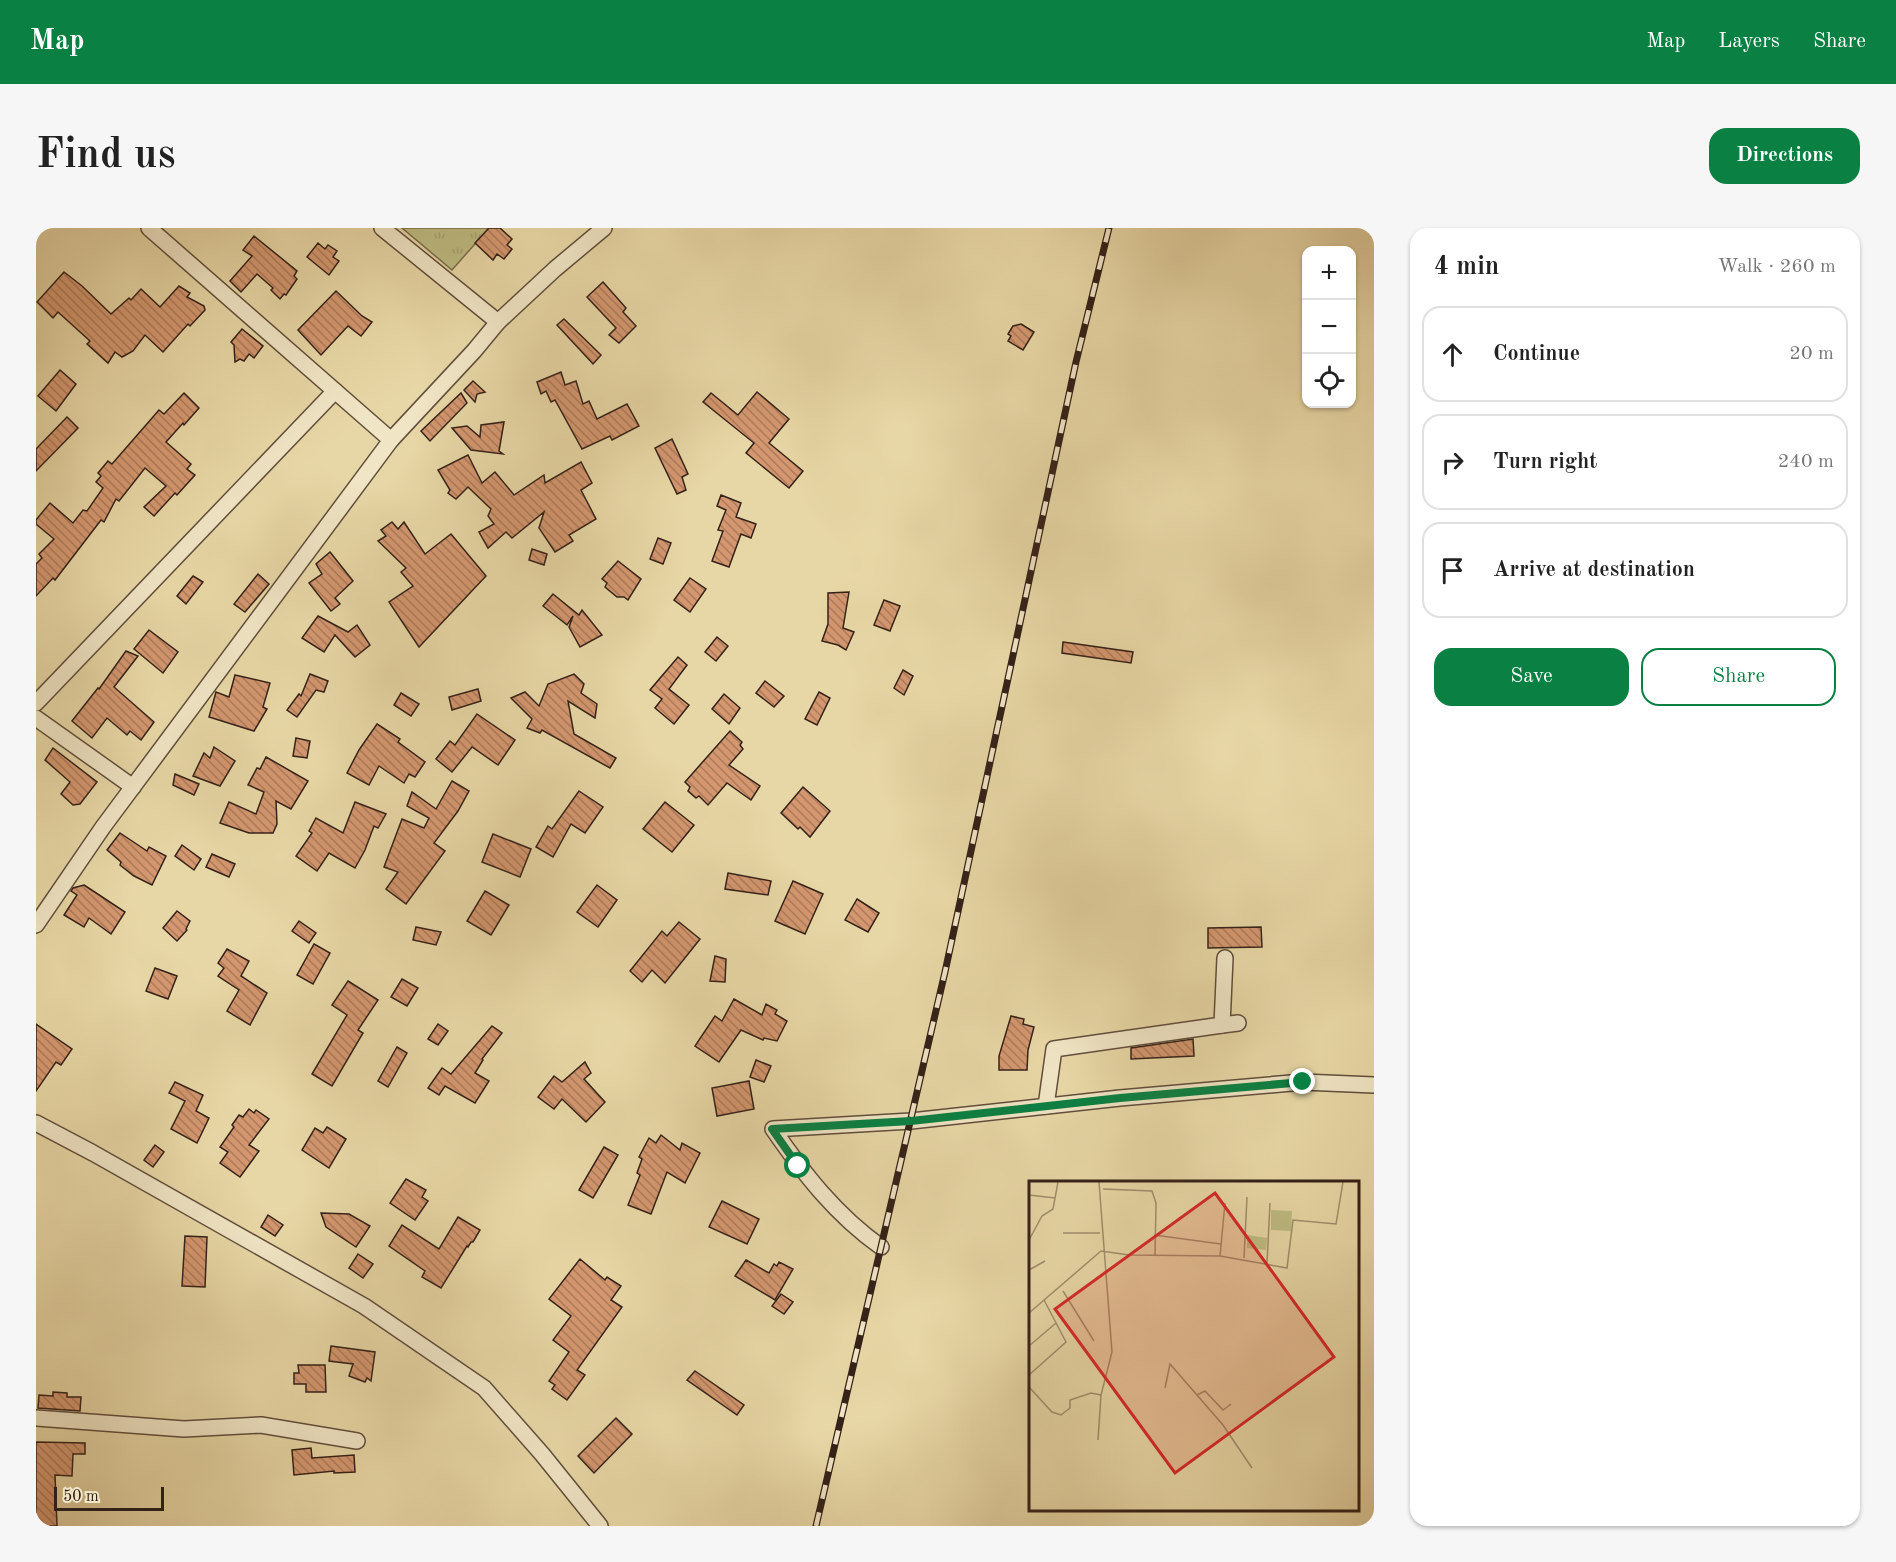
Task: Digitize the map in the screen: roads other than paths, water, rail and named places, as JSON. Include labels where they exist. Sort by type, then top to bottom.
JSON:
[{"type":"street","points":[[150,228],[391,440]]},
{"type":"street","points":[[381,228],[498,322]]},
{"type":"street","points":[[36,925],[103,827],[391,440],[498,322],[555,269],[604,228]]},
{"type":"street","points":[[36,703],[335,391]]},
{"type":"street","points":[[36,718],[133,787]]},
{"type":"street","points":[[1046,1106],[1054,1049],[1230,1024],[1225,958]]},
{"type":"street","points":[[881,1246],[859,1231],[828,1201],[798,1166],[772,1129],[911,1121],[1303,1082],[1374,1085]]},
{"type":"street","points":[[36,1123],[364,1306],[484,1389],[543,1454],[600,1526]]},
{"type":"street","points":[[36,1418],[184,1429],[261,1425],[357,1441]]},
{"type":"railway","points":[[816,1526],[945,972],[1076,362],[1109,228]]}]
